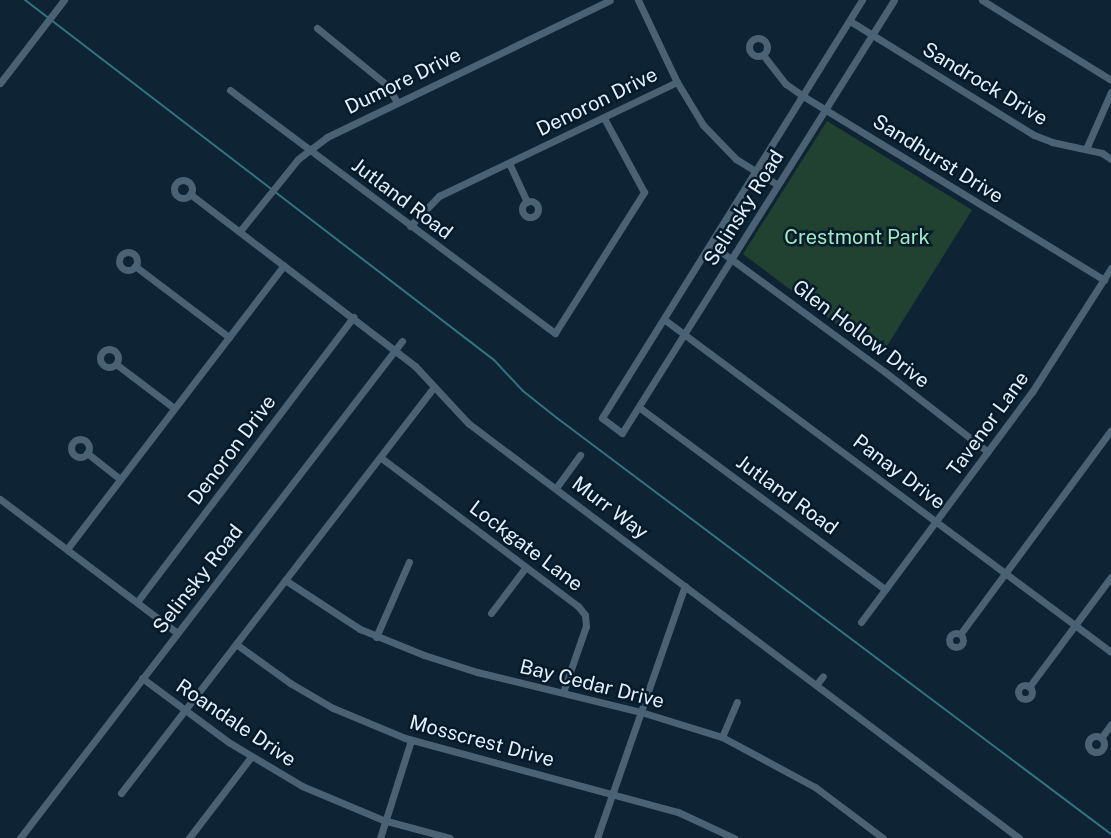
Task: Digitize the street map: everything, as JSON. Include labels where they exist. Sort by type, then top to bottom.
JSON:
[{"type":"street","points":[[0,83],[64,0]]},
{"type":"street","name":"Dumore Drive","points":[[240,231],[308,149],[327,137],[610,0]]},
{"type":"street","points":[[638,0],[677,82],[694,112],[712,136],[755,172],[778,185]]},
{"type":"street","name":"Selinsky Road","points":[[862,0],[712,245],[602,418],[622,433],[640,408],[894,0]]},
{"type":"street","points":[[981,0],[1111,80]]},
{"type":"street","name":"Sandrock Drive","points":[[850,21],[1034,135],[1052,142],[1086,148],[1111,159]]},
{"type":"street","points":[[317,28],[387,85],[397,102]]},
{"type":"street","name":"Sandhurst Drive","points":[[763,55],[786,84],[803,96],[1104,280]]},
{"type":"street","name":"Denoron Drive","points":[[410,226],[440,196],[677,82]]},
{"type":"street","name":"Jutland Road","points":[[230,90],[555,333],[644,192],[604,118]]},
{"type":"street","points":[[1086,148],[1111,92]]},
{"type":"street","points":[[509,163],[527,202]]},
{"type":"street","name":"Murr Way","points":[[190,194],[395,350],[468,423],[1019,838]]},
{"type":"street","name":"Glen Hollow Drive","points":[[712,245],[988,452]]},
{"type":"street","points":[[67,549],[284,265]]},
{"type":"street","points":[[135,266],[229,337]]},
{"type":"street","name":"Tavenor Lane","points":[[861,622],[1038,383],[1111,268]]},
{"type":"street","name":"Denoron Drive","points":[[136,602],[353,317]]},
{"type":"street","name":"Panay Drive","points":[[665,320],[1111,652]]},
{"type":"street","name":"Selinsky Road","points":[[20,838],[402,340]]},
{"type":"street","points":[[116,364],[174,408]]},
{"type":"street","points":[[121,794],[434,387]]},
{"type":"street","name":"Jutland Road","points":[[640,408],[885,589]]},
{"type":"street","points":[[961,633],[1111,430]]},
{"type":"street","points":[[87,453],[120,479]]},
{"type":"street","points":[[556,488],[580,455]]},
{"type":"street","name":"Lockgate Lane","points":[[380,457],[578,606],[585,615],[586,626],[563,692]]},
{"type":"street","points":[[0,499],[177,633]]},
{"type":"street","points":[[376,637],[409,562]]},
{"type":"street","points":[[491,613],[525,568]]},
{"type":"street","points":[[1029,687],[1111,577]]},
{"type":"street","name":"Bay Cedar Drive","points":[[285,580],[339,618],[376,637],[477,672],[641,712],[722,737],[815,787],[883,838]]},
{"type":"street","points":[[597,838],[684,586]]},
{"type":"street","name":"Mosscrest Drive","points":[[236,644],[290,683],[333,708],[411,740],[678,812],[734,838]]},
{"type":"street","points":[[816,685],[823,676]]},
{"type":"street","name":"Roandale Drive","points":[[142,678],[251,757],[325,797],[386,821],[450,838]]},
{"type":"street","points":[[722,737],[737,702]]},
{"type":"street","points":[[1101,738],[1111,724]]},
{"type":"street","points":[[380,838],[411,740]]},
{"type":"street","points":[[189,838],[251,757]]},
{"type":"green space","name":"Crestmont Park","points":[[827,121],[972,210],[880,357],[743,254]]},
{"type":"waterway","points":[[25,0],[494,360],[523,391],[557,418],[1111,834]]}]
